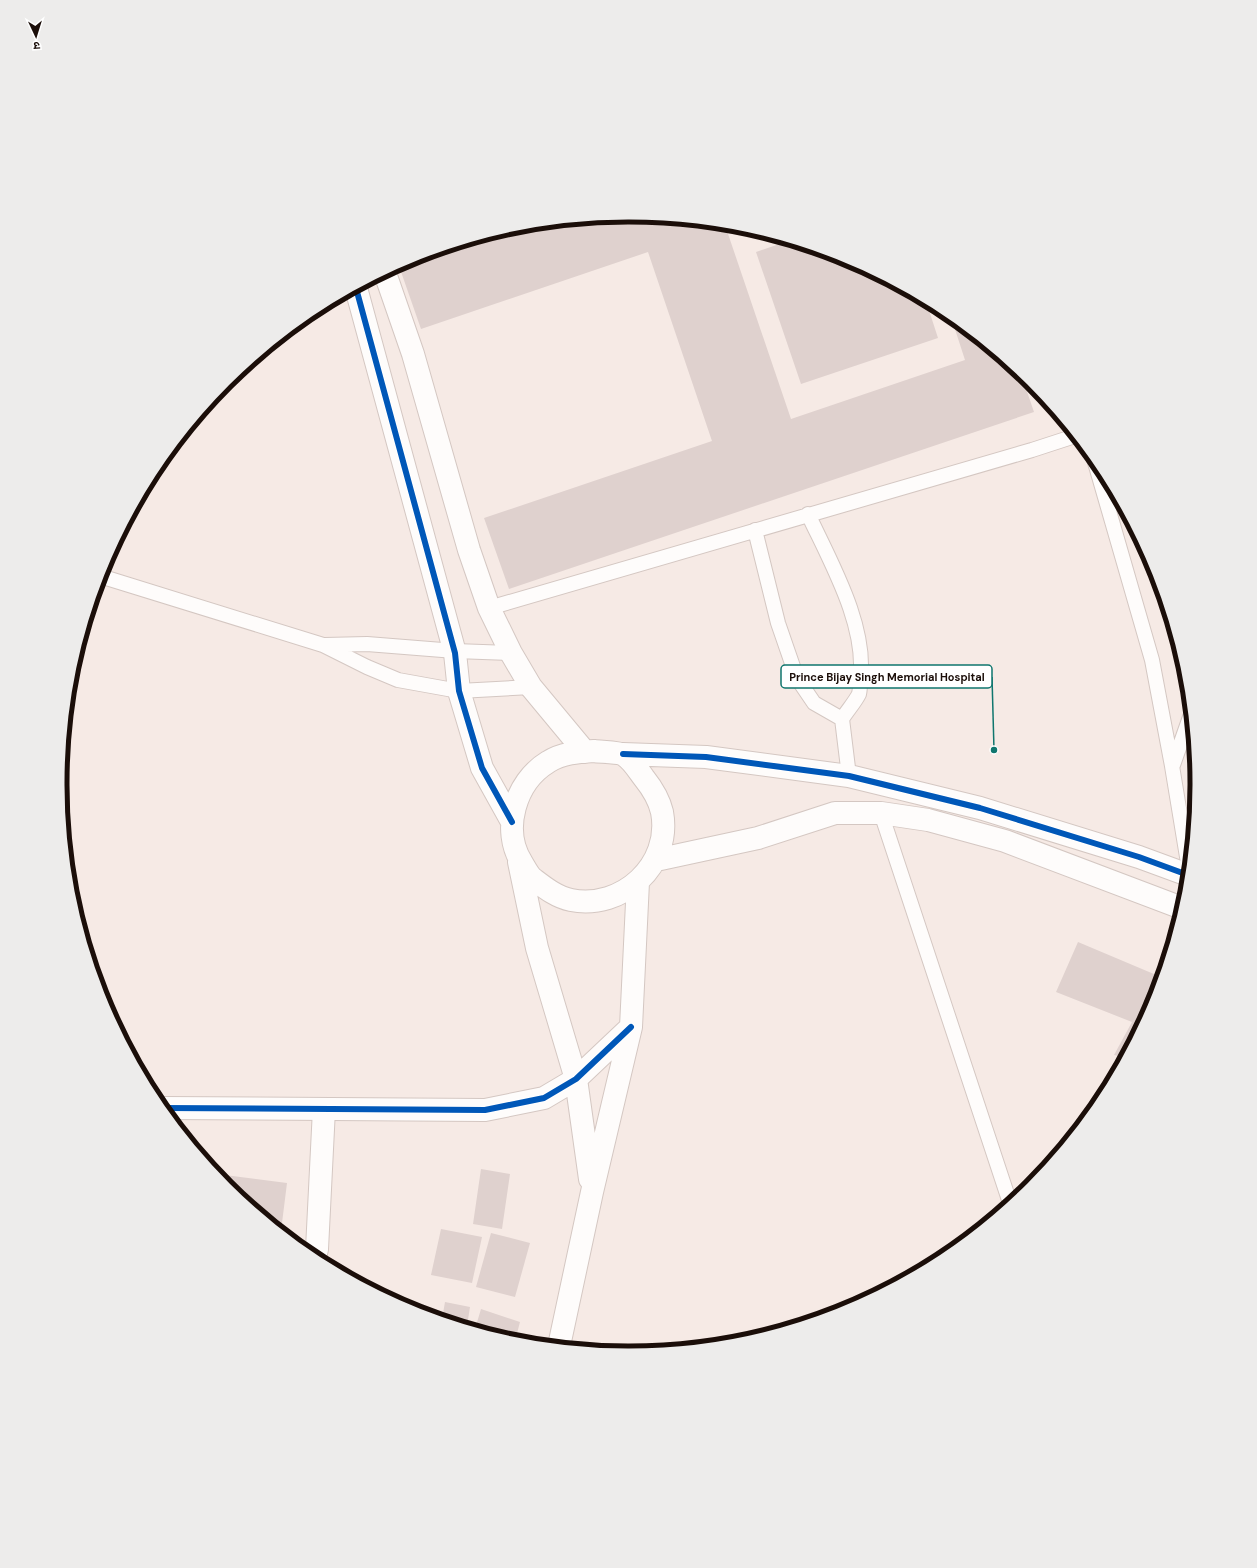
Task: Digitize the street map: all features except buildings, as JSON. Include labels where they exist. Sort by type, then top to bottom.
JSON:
[{"type":"street","points":[[386,277],[413,354],[469,550],[489,608],[511,653],[531,687],[585,752]]},
{"type":"street","points":[[357,293],[454,651],[459,691],[482,768],[512,822]]},
{"type":"street","points":[[592,1192],[576,1079],[537,948],[517,855],[512,839],[512,822],[517,799],[529,778],[548,762],[570,753],[594,751],[623,754],[706,757],[849,776],[980,808],[1139,857],[1182,873]]},
{"type":"street","points":[[517,855],[530,876],[548,891],[571,900],[595,901],[618,895],[638,882],[648,872],[656,860],[663,836],[662,812],[653,789],[623,754]]},
{"type":"street","points":[[875,783],[881,812]]},
{"type":"street","points":[[656,860],[758,838],[835,814],[881,812],[928,820],[1005,841],[1176,906]]},
{"type":"street","points":[[560,1341],[592,1192],[631,1027],[638,882]]},
{"type":"street","points":[[170,1108],[485,1110],[544,1098],[576,1079],[631,1027]]},
{"type":"street","points":[[317,1251],[324,1109]]},
{"type":"lane","points":[[489,608],[1070,438]]},
{"type":"lane","points":[[1100,479],[1152,660],[1186,850]]},
{"type":"lane","points":[[808,514],[838,578],[850,608],[860,646],[862,669],[859,694],[842,719],[849,776]]},
{"type":"lane","points":[[755,530],[778,623],[797,678],[814,703],[842,719]]},
{"type":"lane","points":[[107,578],[323,645],[398,680],[459,691],[531,687]]},
{"type":"lane","points":[[323,645],[395,645],[454,651],[511,653]]},
{"type":"lane","points":[[1172,766],[1187,726]]},
{"type":"lane","points":[[881,812],[1008,1197]]},
{"type":"cycle path","points":[[357,293],[455,653],[459,691],[482,768],[512,822]]},
{"type":"cycle path","points":[[623,754],[706,757],[849,776],[980,808],[1139,857],[1182,873]]},
{"type":"cycle path","points":[[170,1108],[485,1110],[544,1098],[576,1079],[631,1027]]},
{"type":"place","name":"Prince Bijay Singh Memorial Hospital","points":[[994,750]]}]
